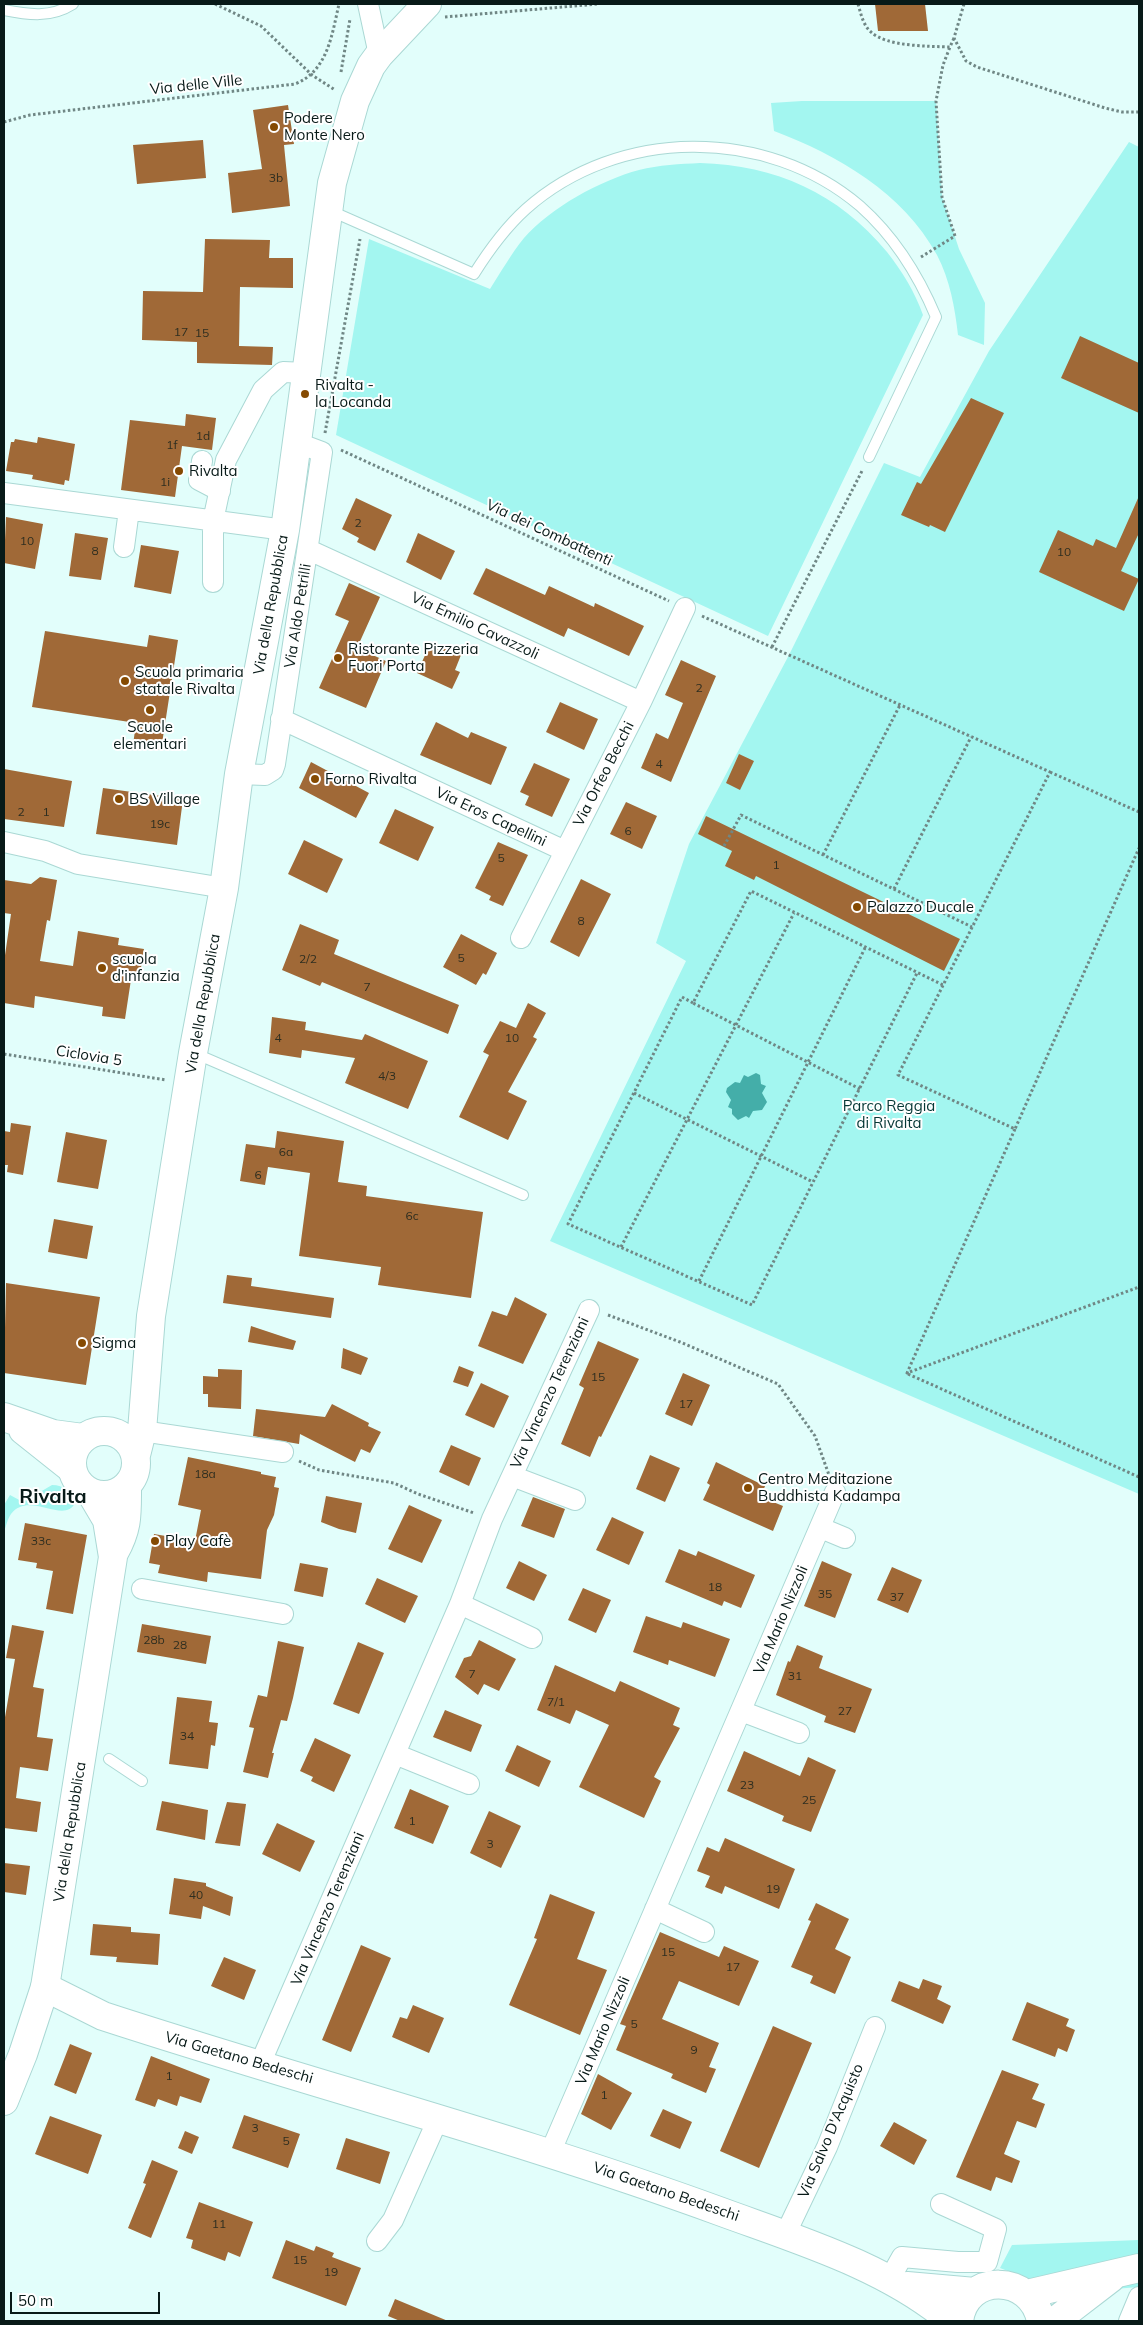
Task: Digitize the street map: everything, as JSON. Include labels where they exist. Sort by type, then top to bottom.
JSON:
[{"type":"main road","name":"Via della Repubblica","points":[[112,1557],[124,1534],[127,1511],[126,1487],[135,1472],[151,1316],[194,1053],[224,888],[239,774],[285,530],[307,438],[295,373],[336,163],[355,101],[379,55],[419,7]]},
{"type":"main road","name":"Via della Repubblica","points":[[4,2101],[23,2054],[45,1987],[112,1557],[107,1520],[91,1494],[78,1484],[72,1469],[72,1458],[76,1447],[96,1435],[128,1408],[145,1376]]},
{"type":"main road","points":[[7,1419],[53,1434],[96,1435],[126,1439],[139,1443]]},
{"type":"main road","points":[[7,1419],[72,1469]]},
{"type":"main road","points":[[91,1494],[110,1496],[126,1487]]},
{"type":"main road","name":"Via Gaetano Bedeschi","points":[[45,1987],[103,2016],[624,2176],[784,2235],[895,2283],[932,2305],[951,2321]]},
{"type":"main road","points":[[1027,2294],[1129,2270]]},
{"type":"main road","points":[[1055,2321],[1129,2270]]},
{"type":"main road","name":"Via Gaetano Bedeschi","points":[[895,2283],[975,2292]]},
{"type":"main road","points":[[959,2321],[966,2301],[975,2292],[986,2286],[999,2284],[1011,2285],[1027,2294],[1036,2306],[1041,2321]]},
{"type":"street","points":[[368,4],[379,55]]},
{"type":"street","points":[[213,582],[213,521],[226,460],[263,390],[295,373]]},
{"type":"street","name":"Via Aldo Petrilli","points":[[239,774],[265,775],[273,770],[322,452],[307,438]]},
{"type":"street","points":[[202,461],[199,480],[220,491]]},
{"type":"street","points":[[4,493],[285,530]]},
{"type":"street","points":[[124,547],[129,510]]},
{"type":"street","name":"Via Emilio Cavazzoli","points":[[308,550],[642,702]]},
{"type":"street","name":"Via Orfeo Becchi","points":[[521,938],[642,702],[685,608]]},
{"type":"street","name":"Via Eros Capellini","points":[[281,720],[565,851]]},
{"type":"street","points":[[4,842],[45,851],[78,864],[224,888]]},
{"type":"street","name":"Via Vincenzo Terenziani","points":[[260,2064],[460,1604],[492,1519],[588,1310]]},
{"type":"street","points":[[139,1443],[283,1452]]},
{"type":"street","name":"Via Vincenzo Terenziani","points":[[512,1476],[575,1500]]},
{"type":"street","name":"Via Mario Nizzoli","points":[[550,2153],[835,1492]]},
{"type":"street","points":[[821,1528],[845,1538]]},
{"type":"street","points":[[142,1589],[283,1614]]},
{"type":"street","points":[[460,1604],[532,1638]]},
{"type":"street","points":[[741,1711],[799,1733]]},
{"type":"street","points":[[395,1754],[469,1784]]},
{"type":"street","points":[[655,1909],[704,1932]]},
{"type":"street","name":"Via Salvo D'Acquisto","points":[[784,2235],[826,2147],[875,2027]]},
{"type":"street","points":[[377,2241],[393,2220],[438,2119]]},
{"type":"street","points":[[895,2283],[902,2257],[958,2262],[987,2262],[996,2228],[941,2204]]},
{"type":"street","points":[[1129,2321],[1139,2297]]},
{"type":"lane","points":[[4,10],[38,15],[60,11],[73,4]]},
{"type":"lane","points":[[327,210],[363,224],[474,274],[489,250],[514,222],[550,191],[574,176],[626,155],[654,149],[709,146],[763,155],[814,176],[859,206],[879,225],[910,263],[926,292],[936,317],[868,457]]},
{"type":"lane","points":[[194,1053],[523,1195]]},
{"type":"lane","points":[[108,1759],[142,1781]]},
{"type":"path","points":[[215,4],[261,26],[312,75],[338,92],[339,82]]},
{"type":"path","points":[[312,75],[326,52],[339,4]]},
{"type":"path","points":[[419,7],[445,17],[598,4]]},
{"type":"path","points":[[858,4],[866,27],[882,39],[896,43],[950,47]]},
{"type":"path","points":[[910,263],[955,236],[942,197],[936,101],[943,65],[954,38],[964,4]]},
{"type":"path","points":[[341,72],[351,14]]},
{"type":"path","points":[[954,38],[966,61],[977,66],[1105,108],[1122,112],[1139,112]]},
{"type":"path","name":"Via delle Ville","points":[[4,122],[46,113],[296,84],[312,75]]},
{"type":"path","points":[[307,438],[363,224]]},
{"type":"path","name":"Via dei Combattenti","points":[[332,446],[685,608],[1139,812]]},
{"type":"path","points":[[772,647],[868,457]]},
{"type":"path","points":[[824,855],[900,704]]},
{"type":"path","points":[[894,889],[971,737]]},
{"type":"path","points":[[1015,1129],[898,1074],[1050,772]]},
{"type":"path","points":[[724,846],[741,814],[972,927]]},
{"type":"path","points":[[908,1373],[1139,848]]},
{"type":"path","points":[[693,1003],[751,891],[917,974],[943,985]]},
{"type":"path","points":[[621,1247],[794,913]]},
{"type":"path","points":[[699,1281],[865,948]]},
{"type":"path","points":[[860,1089],[682,997],[568,1224],[752,1305],[860,1089],[917,974]]},
{"type":"path","name":"Ciclovia 5","points":[[4,1054],[171,1080]]},
{"type":"path","points":[[634,1093],[813,1182]]},
{"type":"path","points":[[908,1373],[1139,1287]]},
{"type":"path","points":[[588,1310],[618,1317],[778,1384],[815,1436],[835,1492]]},
{"type":"path","points":[[908,1373],[1139,1477]]},
{"type":"path","points":[[283,1452],[320,1470],[394,1483],[418,1494],[492,1519]]},
{"type":"green space","points":[[802,101],[936,101],[942,197],[959,249],[985,303],[984,345],[958,335],[951,294],[942,265],[923,233],[906,213],[887,195],[845,164],[774,131],[771,103]]},
{"type":"green space","name":"Parco Reggia di Rivalta","points":[[1129,142],[1139,147],[1139,1494],[550,1241],[686,961],[656,943],[689,844],[789,655],[884,463],[920,477],[989,351]]},
{"type":"green space","points":[[700,163],[754,169],[780,176],[826,198],[848,213],[887,252],[908,282],[923,315],[768,636],[336,435],[369,239],[490,289],[524,238],[548,216],[577,196],[639,170]]},
{"type":"green space","points":[[52,1485],[60,1486],[69,1492],[75,1503],[70,1509],[63,1511],[27,1505],[18,1508],[11,1514],[4,1532],[4,1505],[10,1495],[23,1502]]},
{"type":"green space","points":[[1139,2240],[1139,2287],[1064,2293],[1000,2268],[1012,2245]]},
{"type":"shaded area","points":[[756,1073],[760,1075],[761,1084],[766,1086],[762,1093],[767,1102],[762,1110],[753,1111],[749,1118],[746,1116],[738,1120],[732,1114],[732,1109],[728,1107],[731,1100],[726,1092],[727,1088],[735,1082],[740,1083],[744,1075],[748,1077]]},
{"type":"building","points":[[875,4],[925,4],[928,31],[878,31]]},
{"type":"building","points":[[288,105],[294,144],[284,145],[290,206],[232,213],[228,173],[262,169],[253,110]]},
{"type":"building","points":[[203,140],[206,178],[137,184],[133,145]]},
{"type":"building","points":[[205,239],[270,240],[269,258],[293,258],[293,288],[240,287],[239,346],[273,347],[272,365],[197,363],[197,342],[142,340],[143,291],[203,292]]},
{"type":"building","points":[[1080,336],[1139,363],[1139,413],[1061,378]]},
{"type":"building","points":[[971,398],[1004,413],[945,532],[901,515],[917,482],[921,484]]},
{"type":"building","points":[[186,414],[216,418],[212,450],[182,446],[175,497],[121,490],[130,420],[185,426]]},
{"type":"building","points":[[38,437],[75,444],[69,481],[65,480],[64,485],[32,479],[33,475],[6,471],[11,442],[14,442],[15,439],[37,443]]},
{"type":"building","points":[[1139,496],[1139,533],[1121,571],[1139,579],[1124,611],[1039,572],[1058,530],[1093,546],[1096,539],[1116,548]]},
{"type":"building","points":[[356,498],[392,515],[375,551],[357,542],[359,538],[342,529]]},
{"type":"building","points":[[6,517],[43,524],[35,569],[4,563]]},
{"type":"building","points":[[75,533],[108,538],[101,580],[69,576]]},
{"type":"building","points":[[418,533],[455,551],[441,580],[406,562]]},
{"type":"building","points":[[141,545],[179,551],[171,594],[134,587]]},
{"type":"building","points":[[486,568],[545,595],[549,586],[594,607],[595,603],[644,626],[629,656],[568,628],[564,637],[473,594]]},
{"type":"building","points":[[349,583],[380,597],[357,648],[386,661],[366,708],[319,688],[349,621],[335,615]]},
{"type":"building","points":[[45,631],[147,647],[149,635],[178,640],[161,750],[133,745],[136,723],[32,707]]},
{"type":"building","points":[[431,642],[461,655],[455,670],[460,672],[452,689],[417,673]]},
{"type":"building","points":[[681,660],[716,676],[671,782],[641,768],[656,733],[668,739],[683,703],[665,695]]},
{"type":"building","points":[[560,702],[598,719],[584,750],[546,732]]},
{"type":"building","points":[[436,722],[468,738],[471,732],[507,747],[491,785],[420,755]]},
{"type":"building","points":[[739,754],[754,761],[740,790],[726,783]]},
{"type":"building","points":[[311,762],[369,793],[356,818],[299,788]]},
{"type":"building","points":[[534,763],[570,779],[552,817],[525,805],[529,796],[520,792]]},
{"type":"building","points":[[4,769],[72,781],[64,827],[4,819]]},
{"type":"building","points":[[103,788],[183,799],[177,845],[96,834]]},
{"type":"building","points":[[626,802],[657,816],[642,849],[610,834]]},
{"type":"building","points":[[395,809],[434,827],[418,861],[379,843]]},
{"type":"building","name":"Palazzo Ducale","points":[[706,816],[960,939],[944,971],[756,876],[754,880],[725,866],[732,851],[698,834]]},
{"type":"building","points":[[304,840],[343,859],[327,893],[288,874]]},
{"type":"building","points":[[498,842],[528,855],[503,906],[489,900],[491,896],[475,888]]},
{"type":"building","points":[[40,877],[57,880],[50,921],[47,920],[40,961],[73,966],[78,931],[119,938],[118,945],[144,949],[140,974],[132,973],[125,1019],[102,1016],[103,1007],[35,996],[34,1008],[4,1003],[4,962],[11,914],[4,913],[4,880],[31,884]]},
{"type":"building","points":[[581,879],[611,894],[579,957],[550,942]]},
{"type":"building","points":[[300,924],[339,940],[334,954],[459,1005],[448,1034],[322,982],[320,986],[282,970]]},
{"type":"building","points":[[461,934],[497,953],[486,975],[483,973],[476,985],[443,967]]},
{"type":"building","points":[[528,1003],[546,1013],[533,1037],[537,1039],[508,1092],[527,1101],[508,1140],[459,1117],[489,1055],[483,1052],[500,1021],[516,1028]]},
{"type":"building","points":[[272,1017],[306,1022],[305,1030],[362,1040],[365,1034],[428,1061],[408,1109],[345,1083],[355,1058],[302,1050],[301,1058],[269,1053]]},
{"type":"building","points":[[11,1123],[31,1126],[23,1175],[7,1172],[8,1165],[4,1165],[4,1131],[10,1132]]},
{"type":"building","points":[[277,1131],[344,1141],[338,1182],[367,1186],[366,1196],[483,1212],[471,1298],[378,1285],[381,1267],[299,1256],[310,1173],[268,1167],[265,1185],[240,1181],[246,1144],[275,1148]]},
{"type":"building","points":[[66,1132],[107,1140],[98,1189],[57,1182]]},
{"type":"building","points":[[54,1219],[93,1226],[87,1259],[48,1252]]},
{"type":"building","points":[[227,1275],[252,1278],[251,1286],[334,1298],[331,1318],[223,1303]]},
{"type":"building","points":[[6,1283],[100,1297],[86,1385],[4,1373]]},
{"type":"building","points":[[515,1297],[547,1314],[523,1364],[478,1346],[492,1311],[507,1316]]},
{"type":"building","points":[[251,1326],[296,1341],[293,1350],[248,1342]]},
{"type":"building","points":[[598,1341],[639,1359],[590,1457],[561,1444],[584,1388],[579,1385]]},
{"type":"building","points":[[343,1348],[368,1358],[361,1375],[341,1368]]},
{"type":"building","points":[[459,1366],[474,1372],[468,1387],[453,1382]]},
{"type":"building","points":[[218,1369],[242,1370],[241,1409],[208,1407],[208,1394],[203,1394],[203,1376],[218,1377]]},
{"type":"building","points":[[683,1373],[710,1385],[692,1426],[665,1414]]},
{"type":"building","points":[[481,1383],[509,1396],[494,1428],[465,1415]]},
{"type":"building","points":[[332,1404],[369,1423],[368,1426],[381,1432],[370,1453],[361,1449],[355,1462],[300,1434],[299,1444],[253,1436],[256,1409],[325,1417]]},
{"type":"building","points":[[451,1445],[481,1458],[469,1486],[439,1472]]},
{"type":"building","points":[[650,1455],[680,1468],[665,1502],[636,1489]]},
{"type":"building","points":[[188,1457],[261,1472],[261,1474],[276,1477],[274,1487],[279,1488],[274,1515],[267,1530],[261,1579],[208,1572],[207,1582],[158,1573],[160,1565],[149,1563],[154,1534],[195,1541],[201,1510],[178,1505]]},
{"type":"building","points":[[716,1462],[765,1486],[761,1497],[783,1506],[773,1531],[703,1500],[710,1485],[707,1483]]},
{"type":"building","points":[[326,1496],[362,1503],[356,1533],[321,1522]]},
{"type":"building","points":[[533,1497],[565,1509],[554,1538],[521,1526]]},
{"type":"building","points":[[409,1505],[442,1520],[422,1563],[388,1549]]},
{"type":"building","points":[[612,1517],[644,1532],[629,1565],[596,1550]]},
{"type":"building","points":[[25,1523],[87,1535],[73,1614],[46,1609],[53,1571],[36,1568],[37,1563],[18,1560]]},
{"type":"building","points":[[679,1549],[696,1556],[698,1551],[755,1575],[741,1608],[724,1601],[722,1606],[665,1582]]},
{"type":"building","points":[[519,1561],[547,1575],[534,1601],[506,1588]]},
{"type":"building","points":[[822,1561],[852,1574],[835,1618],[804,1606]]},
{"type":"building","points":[[300,1563],[328,1568],[323,1597],[294,1591]]},
{"type":"building","points":[[892,1567],[922,1580],[908,1613],[877,1600]]},
{"type":"building","points":[[377,1578],[418,1596],[405,1623],[365,1604]]},
{"type":"building","points":[[583,1588],[611,1600],[596,1633],[568,1620]]},
{"type":"building","points":[[646,1616],[681,1628],[683,1622],[730,1639],[715,1677],[669,1660],[668,1665],[633,1652]]},
{"type":"building","points":[[142,1624],[211,1636],[206,1664],[137,1652]]},
{"type":"building","points":[[12,1625],[44,1631],[33,1687],[44,1689],[37,1737],[53,1739],[48,1771],[20,1767],[16,1798],[41,1802],[37,1832],[4,1828],[4,1723],[15,1659],[6,1658]]},
{"type":"building","points":[[479,1640],[516,1659],[499,1691],[484,1684],[478,1695],[455,1677],[464,1658],[471,1656]]},
{"type":"building","points":[[278,1641],[304,1647],[287,1721],[281,1720],[272,1753],[274,1753],[268,1778],[243,1772],[254,1728],[249,1727],[258,1695],[267,1697]]},
{"type":"building","points":[[358,1642],[384,1653],[359,1714],[333,1704]]},
{"type":"building","points":[[797,1645],[823,1656],[819,1668],[872,1689],[855,1733],[824,1722],[826,1716],[776,1695],[788,1661],[790,1662]]},
{"type":"building","points":[[555,1665],[615,1692],[620,1681],[680,1708],[673,1725],[680,1728],[654,1777],[661,1781],[644,1818],[579,1787],[609,1725],[576,1710],[570,1724],[537,1710]]},
{"type":"building","points":[[177,1697],[212,1701],[209,1722],[218,1723],[215,1746],[211,1745],[208,1769],[169,1764]]},
{"type":"building","points":[[445,1710],[482,1725],[471,1752],[433,1737]]},
{"type":"building","points":[[315,1738],[351,1755],[334,1792],[311,1781],[313,1777],[300,1771]]},
{"type":"building","points":[[517,1745],[551,1761],[539,1787],[505,1771]]},
{"type":"building","points":[[744,1751],[800,1776],[808,1757],[836,1770],[811,1832],[782,1821],[784,1816],[727,1791]]},
{"type":"building","points":[[410,1789],[449,1806],[433,1844],[394,1828]]},
{"type":"building","points":[[162,1801],[208,1810],[205,1840],[156,1830]]},
{"type":"building","points":[[227,1802],[246,1804],[240,1846],[215,1843]]},
{"type":"building","points":[[489,1811],[521,1826],[501,1868],[470,1853]]},
{"type":"building","points":[[277,1823],[315,1841],[300,1872],[262,1854]]},
{"type":"building","points":[[725,1838],[795,1869],[779,1909],[725,1886],[722,1894],[705,1887],[710,1876],[697,1871],[707,1847],[719,1852]]},
{"type":"building","points":[[4,1863],[30,1866],[26,1895],[4,1892]]},
{"type":"building","points":[[174,1878],[206,1883],[206,1886],[233,1897],[230,1916],[203,1906],[201,1919],[169,1914]]},
{"type":"building","points":[[550,1894],[595,1912],[577,1959],[607,1970],[580,2035],[509,2005],[537,1939],[534,1938]]},
{"type":"building","points":[[816,1903],[849,1919],[835,1949],[851,1957],[835,1994],[810,1983],[813,1976],[791,1967],[811,1921],[808,1920]]},
{"type":"building","points":[[93,1924],[131,1927],[131,1932],[160,1934],[158,1965],[116,1962],[117,1957],[90,1955]]},
{"type":"building","points":[[660,1932],[719,1957],[724,1946],[759,1961],[739,2006],[679,1981],[662,2019],[719,2043],[709,2067],[716,2069],[706,2093],[671,2078],[673,2074],[616,2050],[626,2026],[620,2024]]},
{"type":"building","points":[[361,1945],[391,1958],[351,2052],[322,2040]]},
{"type":"building","points":[[224,1957],[256,1970],[244,2000],[211,1986]]},
{"type":"building","points":[[923,1979],[942,1986],[937,1999],[951,2006],[943,2024],[891,2001],[899,1981],[919,1989]]},
{"type":"building","points":[[1027,2002],[1069,2019],[1066,2026],[1075,2030],[1067,2052],[1058,2048],[1055,2057],[1012,2040]]},
{"type":"building","points":[[413,2005],[444,2018],[429,2053],[392,2037],[400,2017],[407,2019]]},
{"type":"building","points":[[773,2026],[812,2043],[759,2168],[720,2151]]},
{"type":"building","points":[[70,2044],[92,2053],[76,2094],[54,2085]]},
{"type":"building","points":[[151,2056],[210,2079],[201,2103],[180,2096],[177,2106],[158,2099],[155,2107],[135,2100]]},
{"type":"building","points":[[1002,2070],[1039,2084],[1032,2099],[1045,2104],[1036,2128],[1017,2121],[1004,2154],[1020,2161],[1012,2183],[996,2177],[991,2191],[956,2177]]},
{"type":"building","points":[[598,2074],[632,2093],[611,2130],[581,2114]]},
{"type":"building","points":[[663,2109],[692,2122],[680,2149],[650,2136]]},
{"type":"building","points":[[244,2115],[300,2134],[288,2168],[232,2148]]},
{"type":"building","points":[[50,2116],[102,2135],[88,2174],[35,2154]]},
{"type":"building","points":[[894,2122],[927,2140],[914,2165],[880,2146]]},
{"type":"building","points":[[185,2131],[199,2137],[192,2154],[178,2148]]},
{"type":"building","points":[[346,2138],[390,2152],[380,2184],[336,2169]]},
{"type":"building","points":[[152,2160],[178,2171],[151,2238],[128,2228],[146,2184],[143,2183]]},
{"type":"building","points":[[199,2202],[253,2222],[240,2257],[228,2252],[225,2261],[191,2248],[193,2240],[186,2238]]},
{"type":"building","points":[[286,2240],[314,2251],[316,2246],[334,2253],[332,2257],[361,2268],[346,2306],[272,2278]]},
{"type":"building","points":[[395,2299],[448,2321],[400,2321],[388,2316]]},
{"type":"place","name":"Podere Monte Nero","points":[[274,127]]},
{"type":"place","name":"Rivalta - la Locanda","points":[[305,394]]},
{"type":"place","name":"Rivalta","points":[[179,471]]},
{"type":"place","name":"Ristorante Pizzeria Fuori Porta","points":[[338,658]]},
{"type":"place","name":"Scuola primaria statale Rivalta","points":[[125,681]]},
{"type":"place","name":"Scuole elementari","points":[[150,710]]},
{"type":"place","name":"Forno Rivalta","points":[[315,779]]},
{"type":"place","name":"BS Village","points":[[119,799]]},
{"type":"place","name":"Palazzo Ducale","points":[[857,907]]},
{"type":"place","name":"scuola d'infanzia","points":[[102,968]]},
{"type":"place","name":"Sigma","points":[[82,1343]]},
{"type":"place","name":"Centro Meditazione Buddhista Kadampa","points":[[748,1488]]},
{"type":"place","name":"Play Cafè","points":[[155,1541]]},
{"type":"district","name":"Rivalta","points":[[53,1497]]}]
